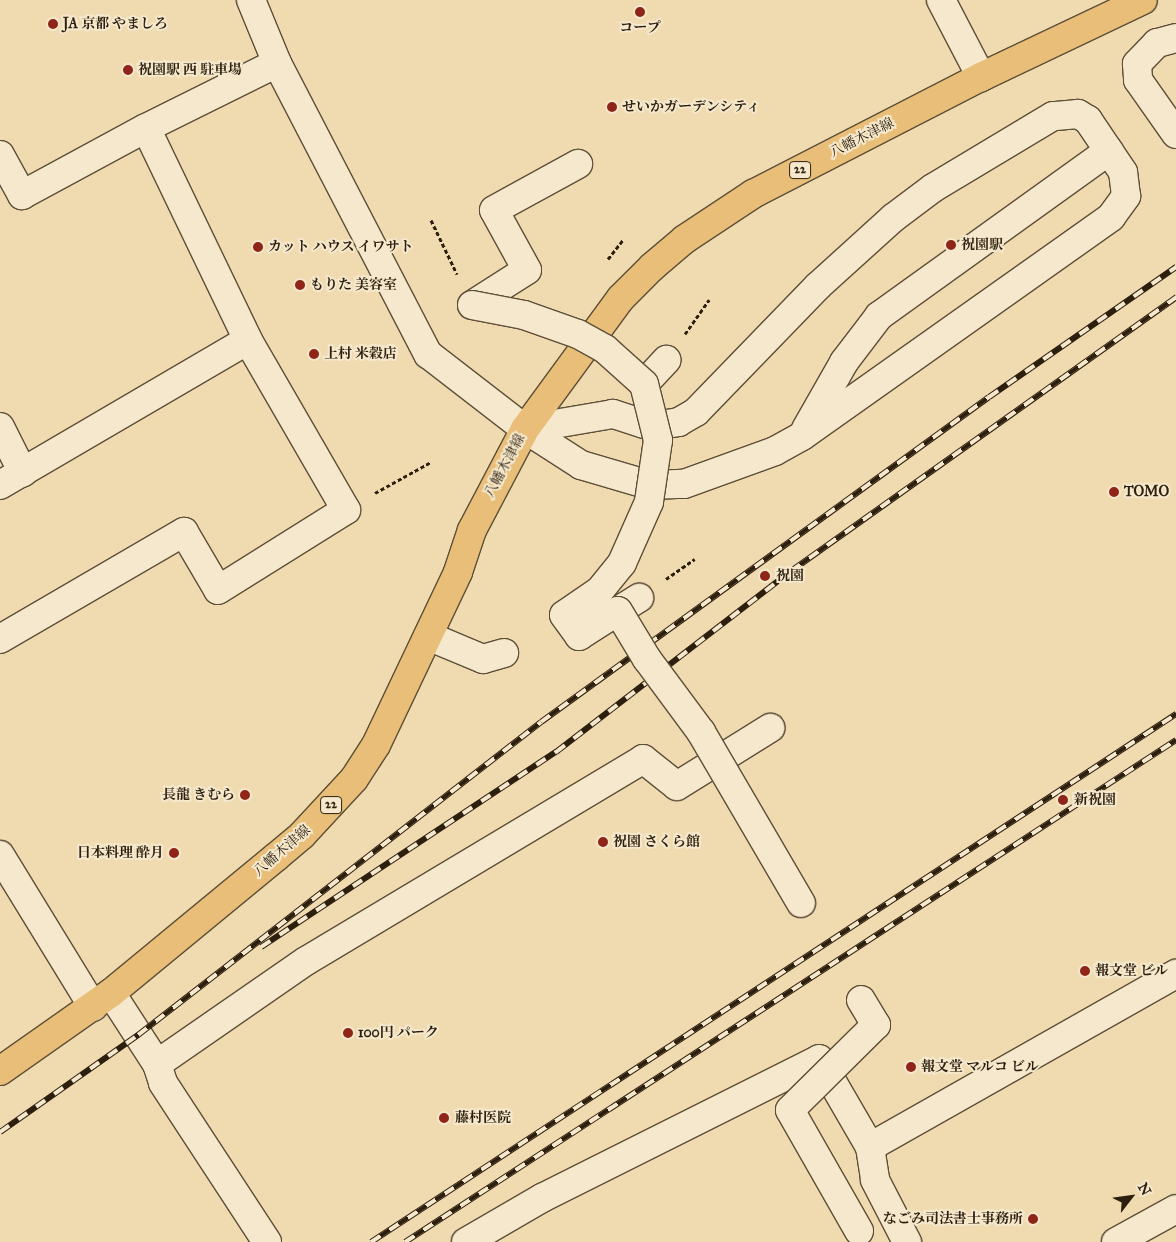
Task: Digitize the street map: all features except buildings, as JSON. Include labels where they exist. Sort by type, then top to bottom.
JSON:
[{"type":"main road","name":"八幡木津線","points":[[0,1071],[102,1000],[276,857],[327,810],[376,745],[458,572],[472,530],[525,429],[621,298],[685,239],[754,194],[981,76],[1143,0]]},
{"type":"street","points":[[251,0],[277,63],[428,354],[525,429],[581,465],[624,480],[667,485],[684,484],[775,451],[802,436],[1111,217],[1126,196],[1127,183],[1109,151],[1088,120],[1078,114],[1065,113],[1053,116],[933,188],[893,218],[818,286],[696,412],[679,422],[644,424],[613,414],[525,429]]},
{"type":"street","points":[[941,0],[981,76]]},
{"type":"street","points":[[1176,38],[1157,43],[1136,64],[1138,80],[1176,134]]},
{"type":"street","points":[[0,155],[22,195],[146,128],[277,63]]},
{"type":"street","points":[[0,639],[184,532],[218,590],[346,510],[248,340],[146,128]]},
{"type":"street","points":[[802,436],[844,362],[879,316],[1109,151]]},
{"type":"street","points":[[472,305],[527,270],[494,210],[578,164]]},
{"type":"street","points":[[472,305],[563,320],[605,349],[644,384],[658,440],[656,471],[646,510],[622,563],[599,592],[564,615],[579,636],[628,605],[647,659],[701,732],[801,902]]},
{"type":"street","points":[[0,427],[11,479],[248,340]]},
{"type":"street","points":[[644,384],[666,360]]},
{"type":"street","points":[[428,636],[483,659],[504,653]]},
{"type":"street","points":[[156,1064],[306,961],[643,759],[677,786],[770,728]]},
{"type":"street","points":[[0,855],[102,1000],[156,1064],[163,1083],[267,1242]]},
{"type":"street","points":[[866,1141],[1176,974]]},
{"type":"street","points":[[858,1231],[790,1110],[876,1025],[862,1000]]},
{"type":"street","points":[[466,1242],[542,1198],[819,1059],[866,1141],[875,1180],[907,1242]]},
{"type":"street","points":[[1116,1242],[1176,1208]]},
{"type":"path","points":[[432,220],[472,305]]},
{"type":"path","points":[[666,360],[709,300]]},
{"type":"path","points":[[346,510],[431,462]]},
{"type":"railway","points":[[0,1132],[138,1035],[541,722],[989,397],[1176,267]]},
{"type":"railway","points":[[261,947],[556,752],[791,571],[1176,297]]},
{"type":"railway","points":[[371,1242],[1176,714]]},
{"type":"railway","points":[[405,1242],[1176,740]]},
{"type":"place","name":"コープ","points":[[640,12]]},
{"type":"place","name":"JA 京都 やましろ","points":[[53,24]]},
{"type":"place","name":"祝園駅 西 駐車場","points":[[128,70]]},
{"type":"place","name":"せいかガーデンシティ","points":[[612,107]]},
{"type":"place","name":"祝園駅","points":[[951,245]]},
{"type":"place","name":"カット ハウス イワサト","points":[[258,247]]},
{"type":"place","name":"もりた 美容室","points":[[300,285]]},
{"type":"place","name":"上村 米穀店","points":[[314,354]]},
{"type":"place","name":"TOMO","points":[[1114,492]]},
{"type":"place","name":"祝園","points":[[765,576]]},
{"type":"place","name":"長龍 きむら","points":[[245,795]]},
{"type":"place","name":"新祝園","points":[[1063,800]]},
{"type":"place","name":"祝園 さくら館","points":[[603,842]]},
{"type":"place","name":"日本料理 酔月","points":[[174,853]]},
{"type":"place","name":"報文堂 ビル","points":[[1085,971]]},
{"type":"place","name":"100円 パーク","points":[[348,1033]]},
{"type":"place","name":"報文堂 マルコ ビル","points":[[911,1067]]},
{"type":"place","name":"藤村医院","points":[[444,1118]]},
{"type":"place","name":"なごみ司法書士事務所","points":[[1033,1219]]}]
